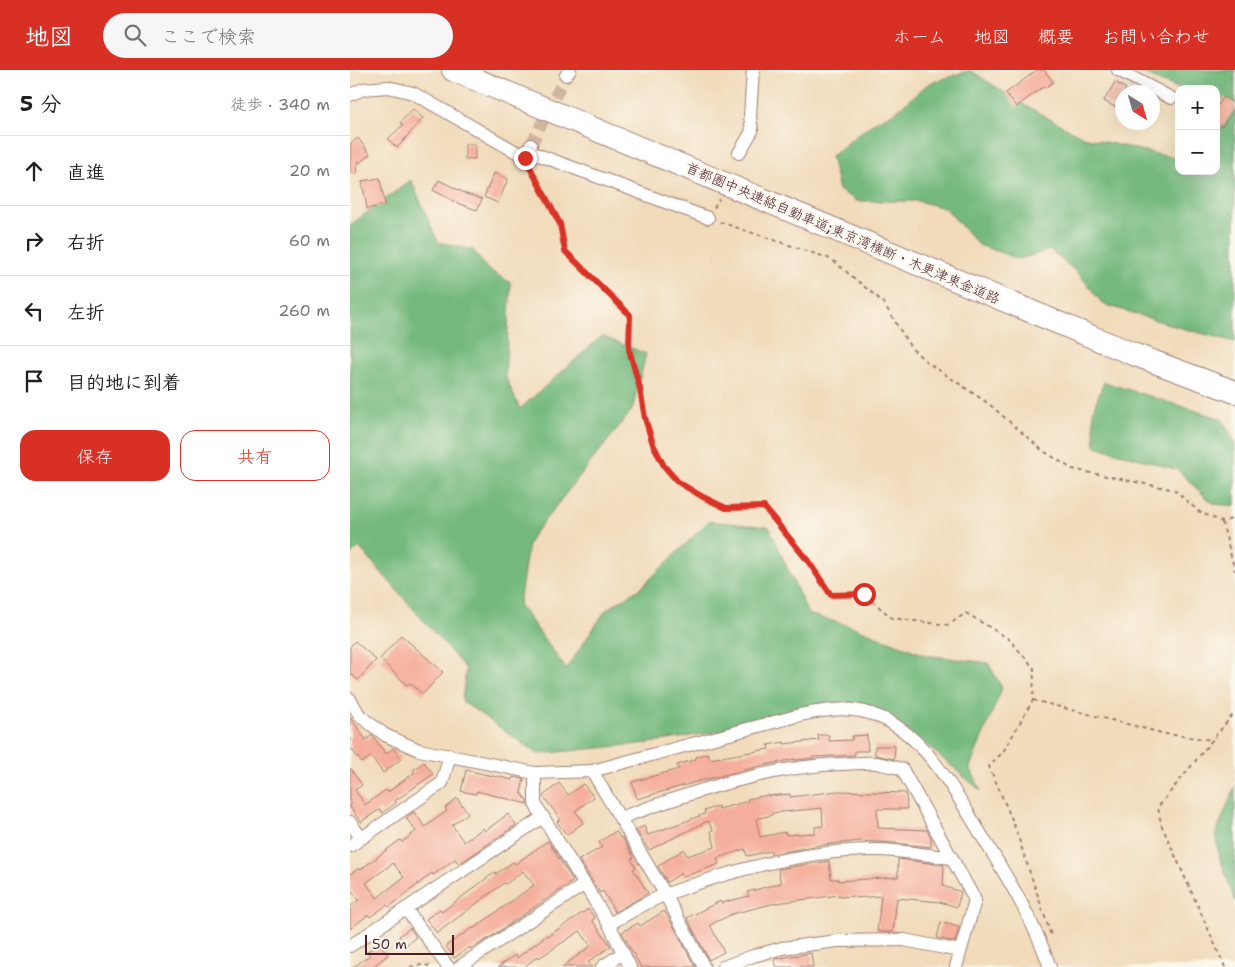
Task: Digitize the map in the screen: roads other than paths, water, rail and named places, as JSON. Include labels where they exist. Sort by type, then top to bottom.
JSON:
[{"type":"highway","name":"首都圏中央連絡自動車道;東京湾横断・木更津東金道路","points":[[453,70],[1133,354],[1235,392]]},
{"type":"street","points":[[739,153],[752,131],[750,116],[753,70]]},
{"type":"street","points":[[1118,70],[1171,98]]},
{"type":"street","points":[[351,92],[388,87],[413,93],[528,151],[708,218]]},
{"type":"street","points":[[350,699],[360,716],[385,735],[419,750],[534,773],[592,771],[800,714],[845,708],[882,718],[901,730],[916,743],[947,779],[1006,876],[1044,950],[1050,967]]},
{"type":"street","points":[[350,846],[442,783],[450,755]]},
{"type":"street","points":[[620,818],[690,793],[740,779],[821,765],[875,763],[902,769],[974,900],[956,967]]},
{"type":"street","points":[[592,771],[665,894],[704,967]]},
{"type":"street","points":[[534,773],[535,804],[609,924],[630,967]]},
{"type":"street","points":[[350,946],[543,817]]},
{"type":"street","points":[[350,822],[361,838]]},
{"type":"street","points":[[609,924],[665,894],[767,864],[814,855],[877,850],[952,858]]},
{"type":"street","points":[[459,967],[585,884]]},
{"type":"street","points":[[406,909],[448,967]]},
{"type":"street","points":[[723,967],[782,948],[838,941],[904,940],[960,950]]},
{"type":"street","points":[[602,967],[623,953]]},
{"type":"tunnel","points":[[531,145],[566,75]]}]
